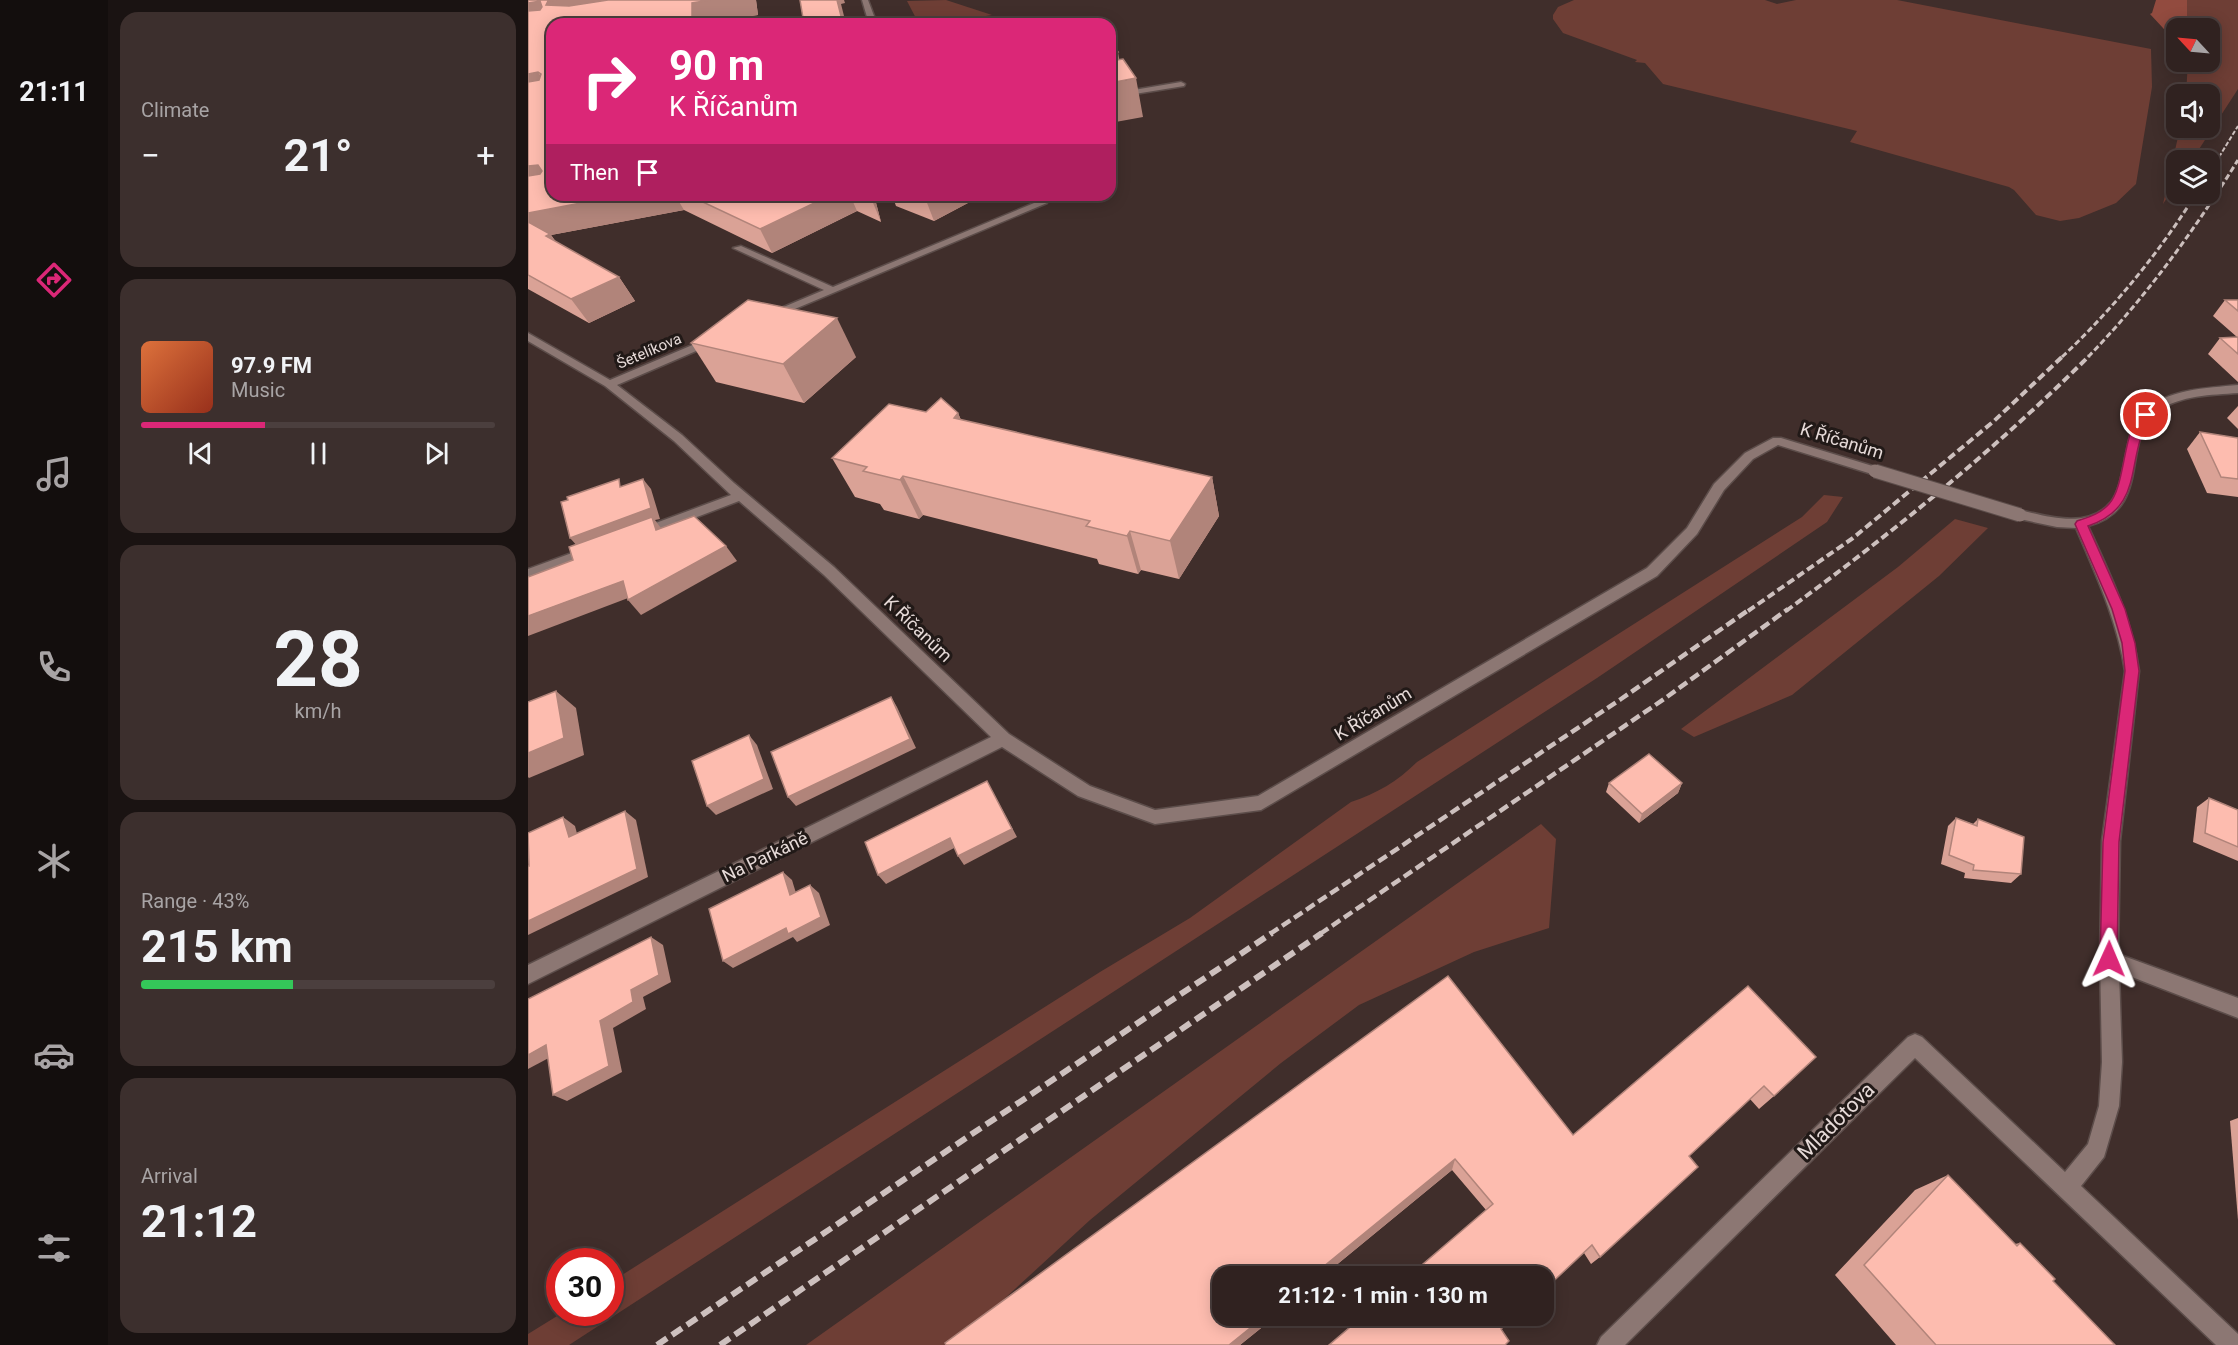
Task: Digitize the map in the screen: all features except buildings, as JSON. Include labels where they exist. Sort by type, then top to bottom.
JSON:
[{"type":"street","points":[[865,0],[871,18]]},
{"type":"street","points":[[1116,95],[1181,84]]},
{"type":"street","points":[[758,321],[1042,203]]},
{"type":"street","points":[[738,248],[832,290]]},
{"type":"street","name":"Šetelíkova","points":[[609,384],[726,335]]},
{"type":"street","name":"K Říčanům","points":[[528,336],[609,384],[678,438],[740,496],[829,571],[1003,739],[1084,791],[1155,817],[1262,803],[1652,572],[1692,531],[1719,486],[1749,456],[1777,441],[2020,515],[2081,524]]},
{"type":"street","points":[[2067,1187],[2097,1150],[2109,1106],[2112,1062],[2109,959],[2111,842],[2132,671],[2128,643],[2118,609],[2081,524],[2101,518],[2116,504],[2139,426],[2146,415],[2176,398],[2238,390]]},
{"type":"street","points":[[628,537],[740,496]]},
{"type":"street","points":[[528,574],[606,546]]},
{"type":"street","name":"Na Parkáně","points":[[528,975],[1003,739]]},
{"type":"street","points":[[2109,959],[2238,1008]]},
{"type":"street","name":"Mladotova","points":[[1609,1345],[1915,1044],[2233,1345]]},
{"type":"shaded area","points":[[946,0],[992,15],[974,18],[916,18],[907,1]]},
{"type":"shaded area","points":[[1574,0],[1765,0],[1777,4],[1796,0],[1897,0],[2151,49],[2152,87],[2136,184],[2116,203],[2079,218],[2060,221],[2036,215],[2009,187],[1850,142],[1857,131],[1663,84],[1645,63],[1635,62],[1637,60],[1563,33],[1553,19],[1553,15],[1558,7]]},
{"type":"shaded area","points":[[2156,0],[2187,0],[2187,18],[2166,18],[2166,31],[2150,14]]},
{"type":"shaded area","points":[[2187,0],[2238,0],[2238,89],[2220,117],[2220,84],[2187,84],[2187,72],[2220,72],[2220,18],[2187,18]]},
{"type":"shaded area","points":[[2178,138],[2206,138],[2198,150],[2175,150]]},
{"type":"shaded area","points":[[1824,495],[1843,497],[1827,522],[1597,678],[624,1309],[624,1274],[1100,972],[1190,918],[1351,802],[1386,786],[1417,762],[1802,517]]},
{"type":"shaded area","points":[[1955,519],[1988,528],[1939,576],[1792,695],[1694,737],[1681,729],[1898,567]]},
{"type":"shaded area","points":[[1541,824],[1556,839],[1549,928],[1474,952],[1359,1005],[1281,1063],[1090,1220],[954,1345],[806,1345]]},
{"type":"shaded area","points":[[546,1323],[546,1326],[598,1326],[569,1345],[528,1345],[528,1334]]},
{"type":"railway","points":[[2220,155],[2238,126]]},
{"type":"railway","points":[[2088,357],[2130,311],[2168,263],[2238,160]]},
{"type":"railway","points":[[2063,356],[2134,280],[2189,204]]},
{"type":"railway","points":[[1748,611],[1853,538],[1994,421],[2063,356]]},
{"type":"railway","points":[[1786,611],[1942,489],[2017,424],[2088,357]]},
{"type":"railway","points":[[1270,934],[1621,699],[1750,609]]},
{"type":"railway","points":[[1320,934],[1664,699],[1788,609]]},
{"type":"railway","points":[[657,1345],[1272,933]]},
{"type":"railway","points":[[720,1345],[1322,933]]},
{"type":"route","points":[[2109,959],[2111,842],[2132,671],[2128,643],[2118,609],[2081,524],[2101,518],[2116,504],[2139,426],[2146,415]]}]
